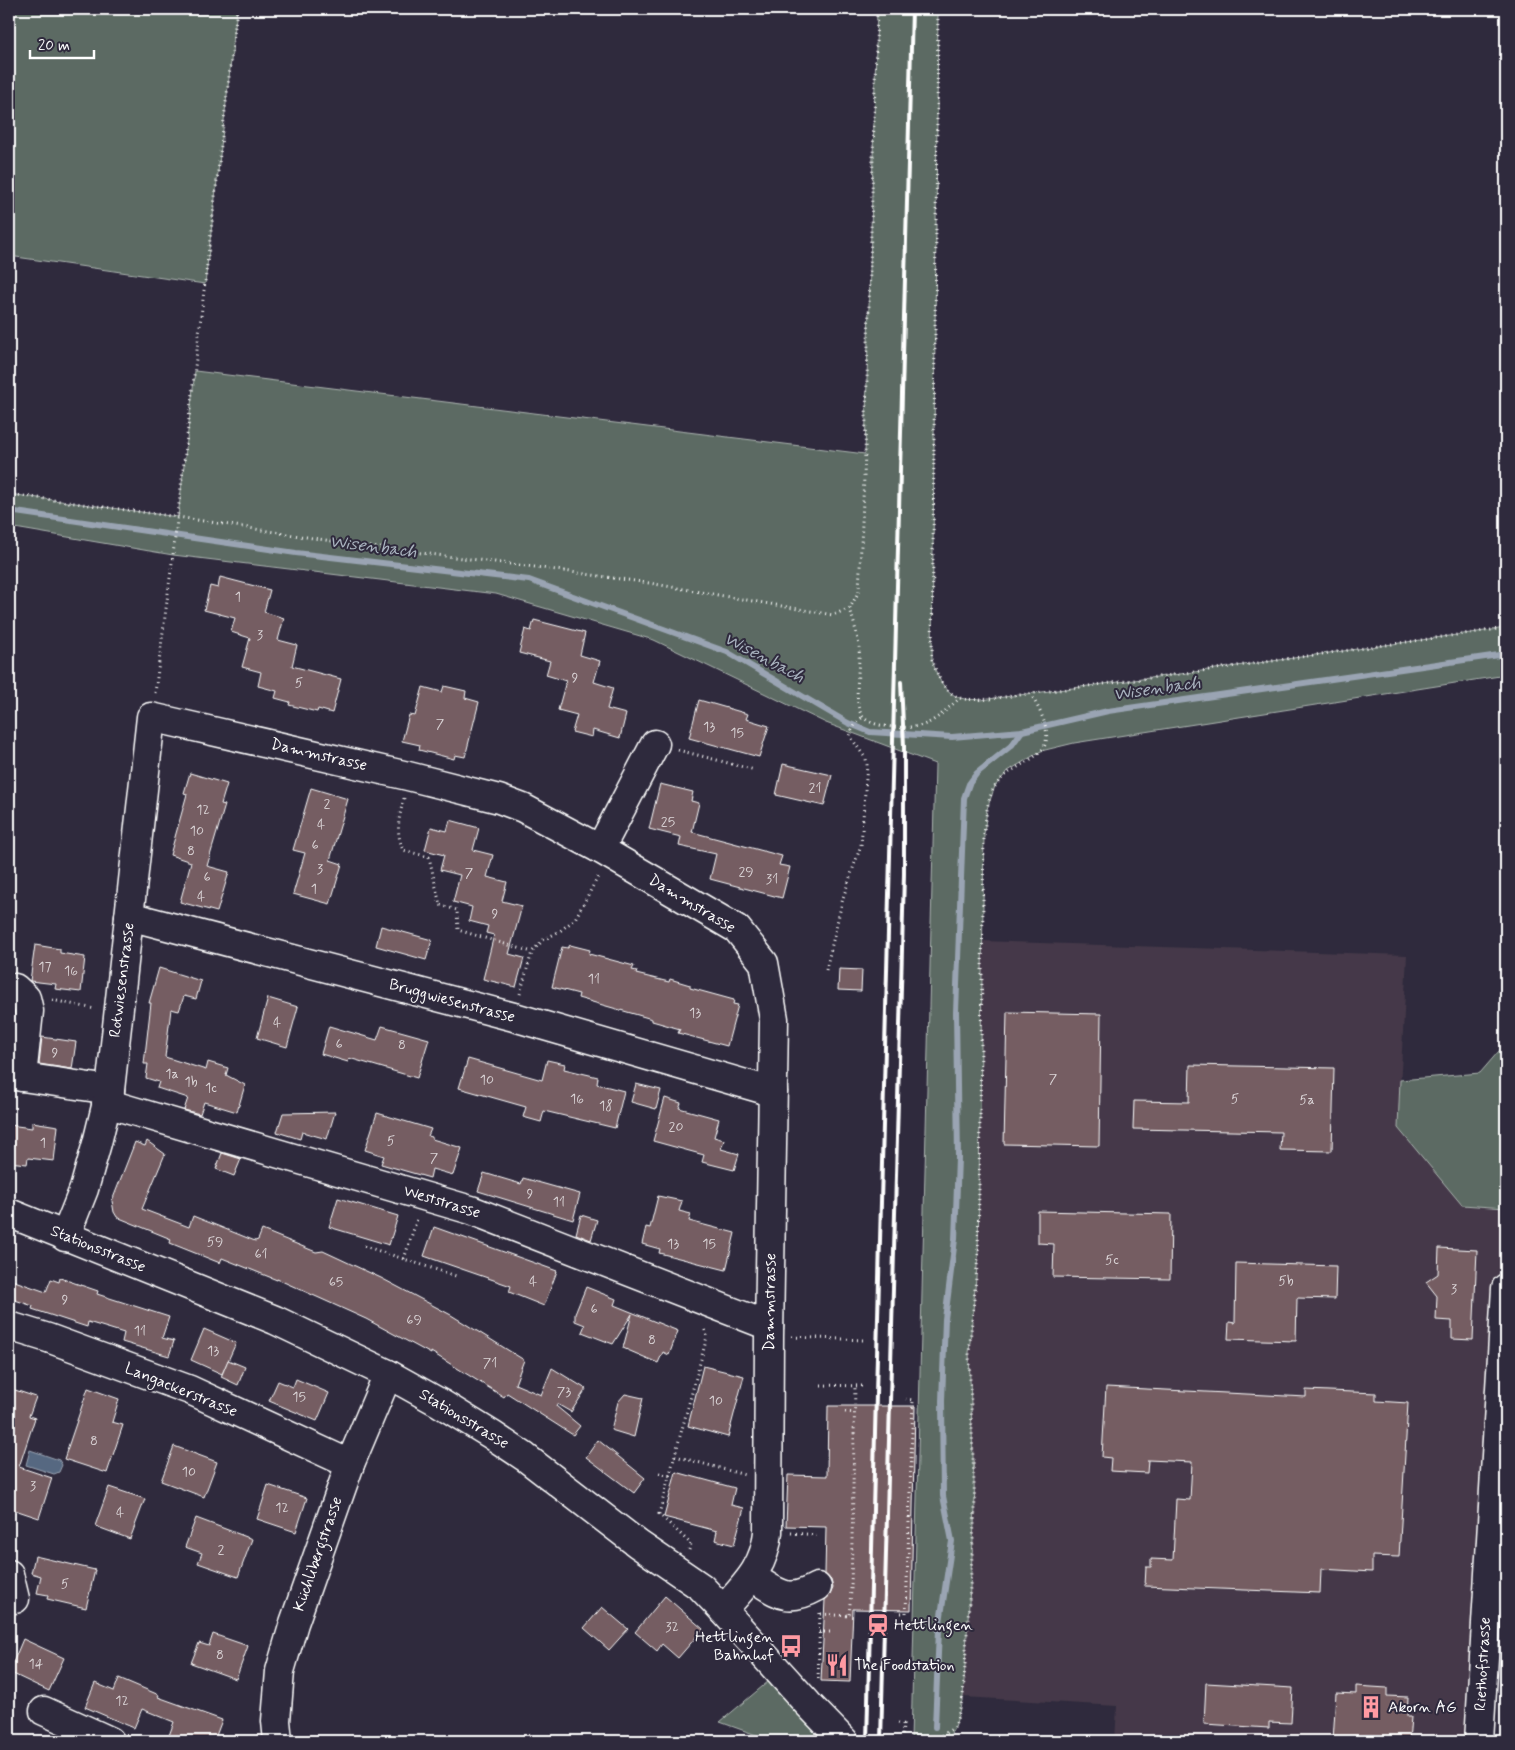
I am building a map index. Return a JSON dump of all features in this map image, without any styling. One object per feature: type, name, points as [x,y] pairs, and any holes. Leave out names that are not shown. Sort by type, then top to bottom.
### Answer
[{"type":"street","name":"Dammstrasse","points":[[151,717],[408,776],[499,799],[542,817],[737,929],[764,963],[774,1019],[767,1542],[761,1562],[752,1577],[723,1610]]},
{"type":"street","name":"Rotwiesenstrasse","points":[[64,1237],[84,1189],[98,1143],[108,1096],[151,717]]},
{"type":"street","points":[[604,852],[655,744]]},
{"type":"street","name":"Bruggwiesenstrasse","points":[[129,916],[514,1017],[773,1092]]},
{"type":"street","points":[[15,1076],[29,1012],[18,992]]},
{"type":"street","name":"Weststrasse","points":[[15,1076],[108,1096],[471,1210],[769,1326]]},
{"type":"street","name":"Stationsstrasse","points":[[9,1213],[64,1237],[274,1320],[388,1374],[440,1403],[525,1457],[638,1544],[701,1587],[844,1741]]},
{"type":"street","name":"Riethofstrasse","points":[[1479,1741],[1506,1288]]},
{"type":"street","name":"Langackerstrasse","points":[[9,1326],[48,1338],[190,1390],[350,1464]]},
{"type":"street","name":"Küchlibergstrasse","points":[[278,1741],[276,1721],[280,1671],[294,1623],[350,1464],[388,1374]]},
{"type":"street","points":[[752,1577],[779,1594],[818,1600]]},
{"type":"street","points":[[44,1712],[110,1741]]},
{"type":"path","points":[[151,717],[175,546],[237,9]]},
{"type":"path","points":[[9,494],[178,517],[364,546],[649,583],[833,615],[850,608],[859,591],[877,9]]},
{"type":"path","points":[[938,9],[932,659],[937,677],[946,689],[960,698],[980,700],[1506,628]]},
{"type":"path","points":[[850,608],[859,646],[858,694],[859,708],[863,717],[880,726],[913,728],[931,723],[960,698]]},
{"type":"path","points":[[933,1741],[954,1728],[963,1697],[974,1529],[975,1509],[969,1353],[978,1256],[984,834],[987,809],[995,786],[1008,771],[1041,751],[1046,737],[1043,715],[1031,694]]},
{"type":"path","points":[[826,970],[843,898],[861,845],[867,765],[866,759],[850,736],[850,732],[863,717]]},
{"type":"path","points":[[655,744],[755,770]]},
{"type":"path","points":[[408,776],[398,826],[398,838],[403,850],[429,857],[440,905],[457,910],[458,930],[532,952]]},
{"type":"path","points":[[514,1017],[532,952],[543,940],[560,931],[575,919],[604,852]]},
{"type":"path","points":[[18,992],[118,1014]]},
{"type":"path","points":[[404,1259],[424,1196]]},
{"type":"path","points":[[364,1246],[456,1276]]},
{"type":"path","points":[[686,1558],[691,1544],[659,1514],[707,1337],[704,1324]]},
{"type":"path","points":[[798,1337],[864,1340]]},
{"type":"path","points":[[821,1385],[862,1386]]},
{"type":"path","points":[[808,1704],[818,1695],[818,1600],[849,1616],[855,1386]]},
{"type":"path","points":[[900,1614],[906,1613],[913,1400],[906,1399]]},
{"type":"path","points":[[844,1412],[855,1413]]},
{"type":"path","points":[[912,1416],[919,1416]]},
{"type":"path","points":[[675,1456],[768,1481]]},
{"type":"path","points":[[659,1473],[670,1476]]},
{"type":"path","points":[[786,1533],[818,1534]]},
{"type":"path","points":[[906,1598],[914,1598]]},
{"type":"path","points":[[819,1632],[830,1632]]},
{"type":"path","points":[[898,1723],[903,1724],[902,1741]]},
{"type":"shaded area","points":[[982,941],[1407,955],[1398,1128],[1462,1205],[1506,1208],[1506,1288],[1479,1741],[1115,1741],[1117,1706],[963,1697],[975,1509],[969,1353],[978,1256]]},
{"type":"green space","points":[[9,9],[237,9],[205,284],[9,256]]},
{"type":"green space","points":[[877,9],[938,9],[932,659],[944,687],[960,698],[981,700],[1506,628],[1506,675],[1074,743],[1041,751],[1008,771],[995,786],[987,809],[984,834],[978,1256],[969,1353],[975,1509],[963,1697],[955,1727],[946,1741],[911,1741],[935,764],[826,723],[654,640],[496,594],[173,555],[9,527],[9,494],[178,517],[195,371],[865,454]]},
{"type":"green space","points":[[1506,1043],[1506,1208],[1462,1205],[1398,1128],[1400,1080],[1480,1073]]},
{"type":"green space","points":[[769,1681],[822,1741],[773,1741],[720,1722]]},
{"type":"water","points":[[30,1450],[59,1460],[62,1465],[59,1472],[54,1474],[26,1465]]},
{"type":"building","points":[[220,577],[270,590],[264,612],[284,618],[278,640],[297,645],[292,666],[341,679],[332,713],[318,709],[317,712],[289,705],[290,702],[275,698],[277,691],[258,686],[261,672],[242,667],[250,638],[231,632],[235,618],[204,610],[210,586],[218,588]]},
{"type":"building","points":[[534,620],[585,633],[580,655],[600,661],[594,682],[613,688],[607,709],[626,714],[620,738],[593,730],[592,737],[572,732],[577,715],[558,710],[566,681],[546,675],[550,661],[519,653],[525,629],[531,631]]},
{"type":"building","points":[[444,686],[466,691],[465,698],[479,702],[465,757],[455,755],[454,759],[419,750],[420,745],[402,741],[409,715],[415,716],[423,687],[442,692]]},
{"type":"building","points":[[699,700],[748,714],[746,719],[769,726],[759,757],[689,738]]},
{"type":"building","points":[[783,764],[832,775],[824,806],[776,795]]},
{"type":"building","points":[[190,773],[227,784],[221,804],[225,805],[207,866],[229,872],[217,912],[180,902],[191,862],[170,855],[187,794],[184,793]]},
{"type":"building","points":[[660,784],[693,792],[691,801],[699,803],[692,832],[782,856],[779,865],[790,867],[782,898],[710,879],[716,854],[679,846],[681,837],[649,829]]},
{"type":"building","points":[[311,788],[348,799],[330,860],[342,864],[330,904],[293,894],[305,853],[293,850]]},
{"type":"building","points":[[450,820],[479,828],[473,850],[493,855],[487,877],[507,882],[502,901],[522,906],[509,954],[524,958],[516,987],[483,979],[494,935],[486,933],[488,926],[469,921],[472,907],[453,902],[460,875],[440,870],[444,855],[425,850],[431,827],[447,831]]},
{"type":"building","points":[[381,926],[432,940],[426,960],[376,946]]},
{"type":"building","points":[[35,945],[60,949],[60,953],[85,957],[81,992],[55,989],[56,984],[30,981]]},
{"type":"building","points":[[570,945],[590,950],[589,954],[634,966],[632,970],[637,971],[636,974],[669,982],[670,979],[690,985],[690,988],[734,1000],[733,1004],[738,1005],[727,1046],[678,1033],[680,1029],[578,998],[579,994],[552,987],[562,947],[568,948]]},
{"type":"building","points":[[159,968],[201,981],[196,999],[184,996],[179,1011],[171,1009],[165,1057],[206,1070],[208,1062],[228,1068],[226,1075],[245,1085],[237,1112],[204,1102],[200,1114],[184,1110],[188,1098],[157,1088],[159,1082],[146,1078],[148,1064],[144,1064],[151,1003],[149,1003]]},
{"type":"building","points":[[839,969],[862,970],[861,991],[838,990]]},
{"type":"building","points":[[268,998],[298,1007],[287,1047],[257,1038]]},
{"type":"building","points":[[1007,1012],[1101,1014],[1099,1146],[1004,1144]]},
{"type":"building","points":[[329,1026],[377,1040],[382,1026],[429,1039],[417,1078],[349,1058],[348,1062],[321,1054]]},
{"type":"building","points":[[42,1037],[76,1042],[72,1069],[39,1064]]},
{"type":"building","points":[[468,1059],[542,1080],[547,1060],[565,1064],[564,1069],[598,1077],[597,1084],[624,1091],[615,1128],[544,1111],[541,1122],[523,1117],[526,1107],[459,1088]]},
{"type":"building","points":[[1190,1065],[1334,1068],[1332,1151],[1280,1150],[1281,1132],[1133,1129],[1134,1101],[1189,1102]]},
{"type":"building","points":[[636,1084],[661,1090],[656,1109],[631,1102]]},
{"type":"building","points":[[665,1098],[681,1103],[679,1108],[719,1119],[714,1137],[724,1140],[721,1149],[739,1154],[734,1170],[702,1162],[704,1155],[653,1141]]},
{"type":"building","points":[[335,1112],[327,1139],[302,1132],[300,1139],[277,1132],[283,1113]]},
{"type":"building","points":[[377,1113],[431,1129],[428,1136],[432,1137],[432,1139],[462,1148],[453,1175],[432,1169],[430,1178],[381,1164],[384,1156],[365,1150]]},
{"type":"building","points":[[32,1122],[58,1126],[54,1161],[28,1158],[27,1164],[9,1162],[9,1125],[32,1128]]},
{"type":"building","points":[[147,1141],[165,1154],[142,1209],[189,1227],[193,1216],[255,1241],[258,1240],[262,1230],[316,1252],[323,1251],[381,1278],[451,1315],[524,1360],[515,1384],[541,1395],[552,1368],[586,1389],[571,1412],[557,1404],[556,1406],[580,1426],[573,1435],[507,1393],[504,1397],[431,1352],[431,1354],[366,1319],[277,1279],[222,1258],[220,1263],[170,1243],[171,1239],[117,1217],[112,1201],[135,1142],[145,1146]]},
{"type":"building","points":[[222,1153],[241,1159],[234,1176],[216,1169]]},
{"type":"building","points":[[484,1173],[521,1184],[523,1178],[580,1194],[573,1220],[478,1191]]},
{"type":"building","points":[[658,1196],[682,1201],[679,1211],[691,1214],[689,1221],[735,1233],[726,1270],[659,1253],[660,1249],[642,1244],[646,1227],[650,1228]]},
{"type":"building","points":[[338,1198],[398,1216],[389,1245],[329,1227]]},
{"type":"building","points":[[1038,1211],[1171,1214],[1170,1279],[1053,1277],[1054,1244],[1038,1243]]},
{"type":"building","points":[[581,1215],[597,1220],[591,1240],[576,1234]]},
{"type":"building","points":[[434,1227],[557,1271],[544,1306],[509,1292],[511,1286],[424,1256]]},
{"type":"building","points":[[1439,1248],[1477,1250],[1473,1340],[1452,1339],[1452,1321],[1436,1320],[1437,1296],[1426,1282],[1438,1274]]},
{"type":"building","points":[[1236,1263],[1336,1266],[1335,1299],[1297,1298],[1296,1341],[1228,1339],[1229,1322],[1235,1323]]},
{"type":"building","points":[[60,1278],[98,1291],[97,1294],[169,1317],[162,1338],[174,1341],[169,1356],[122,1342],[124,1333],[88,1322],[87,1327],[32,1309],[33,1306],[9,1298],[9,1279],[46,1292],[51,1279],[59,1282]]},
{"type":"building","points":[[586,1287],[616,1299],[614,1305],[678,1331],[669,1355],[663,1352],[658,1363],[623,1348],[632,1314],[613,1344],[582,1332],[585,1325],[575,1321],[575,1314]]},
{"type":"building","points":[[204,1329],[236,1343],[222,1374],[191,1360]]},
{"type":"building","points":[[228,1360],[245,1367],[238,1385],[221,1377]]},
{"type":"building","points":[[703,1366],[744,1376],[728,1437],[688,1426]]},
{"type":"building","points":[[296,1379],[329,1393],[317,1421],[269,1401],[278,1381],[293,1387]]},
{"type":"building","points":[[1106,1387],[1306,1397],[1306,1390],[1376,1393],[1376,1401],[1408,1403],[1399,1557],[1372,1556],[1372,1572],[1321,1569],[1320,1593],[1145,1586],[1146,1567],[1151,1567],[1151,1559],[1173,1560],[1176,1499],[1190,1500],[1192,1462],[1148,1460],[1147,1473],[1110,1471],[1111,1458],[1102,1457]]},
{"type":"building","points":[[9,1388],[36,1397],[29,1416],[35,1418],[19,1467],[52,1478],[39,1518],[9,1508]]},
{"type":"building","points":[[88,1388],[119,1399],[112,1422],[123,1425],[107,1473],[64,1459]]},
{"type":"building","points":[[625,1394],[643,1398],[634,1437],[611,1430],[618,1402]]},
{"type":"building","points":[[828,1406],[915,1406],[911,1610],[853,1609],[850,1682],[821,1681],[825,1600],[833,1588],[831,1580],[825,1574],[826,1527],[786,1526],[788,1475],[827,1476]]},
{"type":"building","points":[[598,1440],[645,1478],[634,1493],[586,1457]]},
{"type":"building","points":[[174,1446],[217,1462],[204,1497],[161,1481]]},
{"type":"building","points":[[676,1472],[735,1488],[731,1505],[744,1508],[734,1545],[715,1540],[717,1531],[664,1517]]},
{"type":"building","points":[[268,1485],[307,1498],[296,1532],[257,1519]]},
{"type":"building","points":[[109,1487],[145,1499],[130,1539],[95,1526]]},
{"type":"building","points":[[196,1518],[252,1539],[238,1577],[198,1563],[202,1553],[185,1547]]},
{"type":"building","points":[[35,1556],[95,1570],[86,1608],[47,1599],[48,1595],[37,1593],[41,1576],[31,1573]]},
{"type":"building","points":[[665,1596],[703,1629],[678,1658],[662,1644],[657,1651],[635,1632]]},
{"type":"building","points":[[602,1607],[628,1629],[609,1650],[584,1628]]},
{"type":"building","points":[[213,1634],[248,1646],[236,1679],[191,1663],[199,1643],[209,1646]]},
{"type":"building","points":[[23,1639],[64,1658],[49,1691],[9,1672]]},
{"type":"building","points":[[119,1678],[159,1695],[158,1697],[222,1720],[214,1741],[167,1741],[174,1722],[142,1709],[134,1728],[85,1707],[95,1683],[114,1691]]},
{"type":"building","points":[[1206,1683],[1293,1688],[1291,1723],[1269,1722],[1269,1728],[1204,1724]]},
{"type":"building","name":"Akorn AG","points":[[1356,1686],[1387,1688],[1387,1696],[1408,1697],[1407,1717],[1411,1717],[1409,1741],[1333,1741],[1336,1693],[1356,1694]]},
{"type":"waterway","name":"Wisenbach","points":[[9,511],[296,553],[529,580],[727,652],[848,723],[870,732],[952,737],[1022,731],[1108,711],[1506,654]]},
{"type":"waterway","points":[[935,1727],[939,1629],[952,1541],[943,1496],[942,1401],[945,1319],[955,1239],[958,1158],[956,1012],[964,798],[969,784],[977,773],[1012,745],[1022,731]]},
{"type":"railway","points":[[867,1741],[912,9]]},
{"type":"railway","points":[[881,1741],[904,874],[904,746],[901,682]]},
{"type":"place","name":"Hettlingen","points":[[878,1625]]},
{"type":"place","name":"Hettlingen Bahnhof","points":[[791,1646]]},
{"type":"place","name":"The Foodstation","points":[[837,1665]]},
{"type":"place","name":"Akorn AG","points":[[1371,1707]]}]
